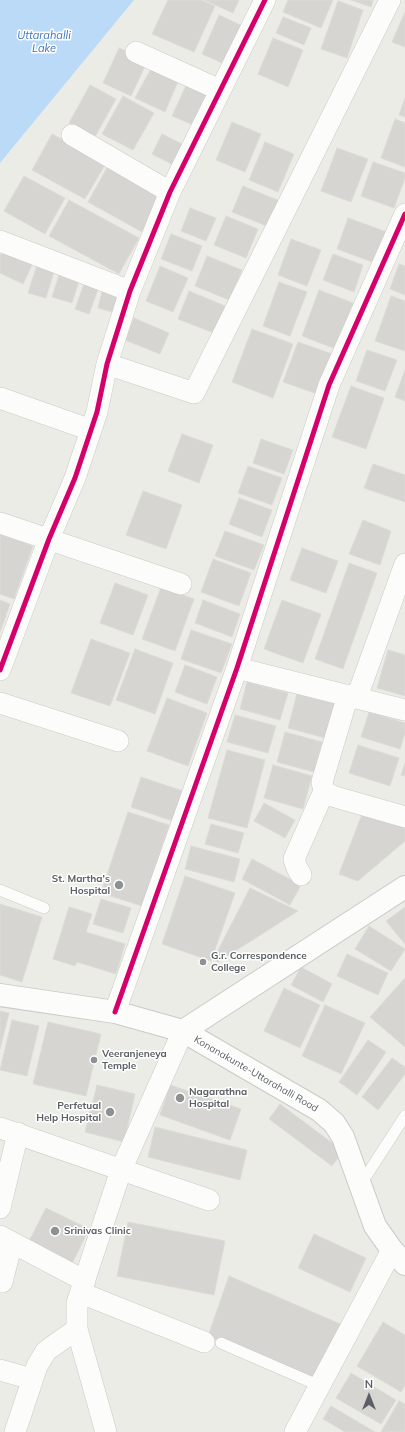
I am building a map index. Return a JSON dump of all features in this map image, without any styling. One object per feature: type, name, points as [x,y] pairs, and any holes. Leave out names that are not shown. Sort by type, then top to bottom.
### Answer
[{"type":"main road","points":[[183,1031],[405,887]]},
{"type":"main road","name":"Konanakunte-Uttarahalli Road","points":[[0,995],[115,1012],[183,1031],[319,1110],[334,1123],[343,1137],[376,1226],[399,1257]]},
{"type":"street","points":[[0,670],[49,539],[75,478],[97,412],[107,364],[130,291],[170,192],[265,0]]},
{"type":"street","points":[[107,364],[194,393],[390,0]]},
{"type":"street","points":[[136,52],[220,90]]},
{"type":"street","points":[[72,135],[170,192]]},
{"type":"street","points":[[115,1012],[237,668],[329,385],[405,214]]},
{"type":"street","points":[[0,241],[130,291]]},
{"type":"street","points":[[0,398],[91,430]]},
{"type":"street","points":[[0,523],[181,584]]},
{"type":"street","points":[[301,875],[294,859],[324,791],[322,782],[352,696],[405,564]]},
{"type":"street","points":[[237,668],[405,710]]},
{"type":"street","points":[[0,703],[118,741]]},
{"type":"street","points":[[324,791],[332,796],[405,817]]},
{"type":"street","points":[[106,1432],[77,1329],[78,1303],[121,1170],[183,1031]]},
{"type":"street","points":[[0,1208],[9,1130],[209,1200]]},
{"type":"street","points":[[0,1282],[2,1282],[6,1240],[83,1287],[213,1342]]},
{"type":"street","points":[[295,1432],[320,1386],[399,1257]]},
{"type":"street","points":[[15,1432],[37,1366],[46,1351],[77,1329]]},
{"type":"street","points":[[0,1370],[32,1380]]},
{"type":"lane","points":[[0,890],[44,908]]},
{"type":"lane","points":[[360,1184],[405,1116]]},
{"type":"lane","points":[[213,1342],[320,1386]]},
{"type":"water","name":"Uttarahalli Lake","points":[[0,0],[134,0],[0,163]]},
{"type":"building","points":[[168,0],[201,0],[215,6],[194,52],[152,34]]},
{"type":"building","points":[[204,0],[239,0],[233,13]]},
{"type":"building","points":[[288,0],[333,0],[321,28],[283,12]]},
{"type":"building","points":[[351,0],[373,0],[371,7]]},
{"type":"building","points":[[338,1],[363,10],[347,58],[321,49]]},
{"type":"building","points":[[405,12],[405,47],[392,42]]},
{"type":"building","points":[[219,15],[247,28],[229,66],[202,54]]},
{"type":"building","points":[[283,17],[311,28],[304,45],[276,33]]},
{"type":"building","points":[[273,38],[303,50],[288,87],[258,74]]},
{"type":"building","points":[[119,48],[148,60],[131,96],[103,83]]},
{"type":"building","points":[[152,67],[179,79],[165,112],[135,98]]},
{"type":"building","points":[[188,81],[211,91],[196,126],[172,116]]},
{"type":"building","points":[[90,85],[116,99],[95,137],[69,123]]},
{"type":"building","points":[[123,96],[154,113],[133,150],[102,134]]},
{"type":"building","points":[[405,98],[405,117],[399,115]]},
{"type":"building","points":[[395,119],[405,123],[405,167],[381,158]]},
{"type":"building","points":[[232,122],[261,134],[245,172],[216,160]]},
{"type":"building","points":[[52,134],[106,163],[85,199],[32,170]]},
{"type":"building","points":[[162,134],[188,147],[177,167],[152,154]]},
{"type":"building","points":[[265,142],[294,154],[278,192],[249,180]]},
{"type":"building","points":[[337,148],[368,159],[351,202],[321,191]]},
{"type":"building","points":[[373,162],[405,173],[405,178],[394,208],[361,196]]},
{"type":"building","points":[[109,164],[165,195],[144,233],[88,202]]},
{"type":"building","points":[[24,176],[65,198],[45,234],[4,211]]},
{"type":"building","points":[[243,186],[280,201],[269,227],[232,212]]},
{"type":"building","points":[[69,200],[139,238],[119,274],[49,236]]},
{"type":"building","points":[[190,208],[216,218],[206,241],[181,231]]},
{"type":"building","points":[[226,216],[258,229],[246,258],[214,245]]},
{"type":"building","points":[[348,218],[387,232],[375,263],[337,249]]},
{"type":"building","points":[[171,234],[202,246],[192,271],[161,259]]},
{"type":"building","points":[[291,239],[321,250],[307,286],[278,275]]},
{"type":"building","points":[[4,248],[34,261],[23,284],[0,273],[0,256]]},
{"type":"building","points":[[333,254],[363,265],[354,292],[323,280]]},
{"type":"building","points":[[207,256],[242,270],[229,300],[195,286]]},
{"type":"building","points":[[38,262],[55,268],[46,298],[28,293]]},
{"type":"building","points":[[399,264],[405,266],[405,295],[390,289]]},
{"type":"building","points":[[160,266],[188,278],[173,312],[146,301]]},
{"type":"building","points":[[59,275],[79,281],[72,303],[52,297]]},
{"type":"building","points":[[85,281],[99,287],[89,314],[75,309]]},
{"type":"building","points":[[279,282],[307,292],[290,336],[263,326]]},
{"type":"building","points":[[103,288],[121,293],[116,313],[98,308]]},
{"type":"building","points":[[319,290],[353,303],[336,349],[302,336]]},
{"type":"building","points":[[189,291],[225,306],[214,333],[178,319]]},
{"type":"building","points":[[391,296],[405,301],[405,351],[375,341]]},
{"type":"building","points":[[134,318],[169,333],[160,354],[125,340]]},
{"type":"building","points":[[252,329],[293,344],[273,398],[232,382]]},
{"type":"building","points":[[298,342],[335,355],[320,395],[283,382]]},
{"type":"building","points":[[367,350],[397,360],[385,391],[356,381]]},
{"type":"building","points":[[405,370],[405,401],[395,397]]},
{"type":"building","points":[[351,386],[384,398],[366,449],[332,437]]},
{"type":"building","points":[[182,434],[213,445],[199,483],[168,471]]},
{"type":"building","points":[[261,439],[293,450],[284,474],[253,463]]},
{"type":"building","points":[[373,464],[405,475],[405,502],[364,488]]},
{"type":"building","points":[[248,466],[282,478],[272,505],[238,493]]},
{"type":"building","points":[[143,491],[182,505],[166,549],[126,535]]},
{"type":"building","points":[[239,498],[272,510],[262,537],[229,524]]},
{"type":"building","points":[[363,520],[391,531],[380,565],[349,554]]},
{"type":"building","points":[[225,531],[264,545],[254,570],[215,556]]},
{"type":"building","points":[[0,534],[33,546],[14,599],[0,594]]},
{"type":"building","points":[[302,548],[338,561],[326,593],[290,580]]},
{"type":"building","points":[[213,559],[251,573],[239,606],[201,592]]},
{"type":"building","points":[[349,563],[377,573],[343,669],[315,659]]},
{"type":"building","points":[[115,583],[148,595],[133,635],[100,623]]},
{"type":"building","points":[[161,587],[194,599],[175,651],[142,639]]},
{"type":"building","points":[[0,600],[10,604],[0,632]]},
{"type":"building","points":[[203,600],[240,614],[232,637],[195,623]]},
{"type":"building","points":[[282,600],[321,614],[303,663],[264,649]]},
{"type":"building","points":[[191,630],[232,644],[221,673],[181,659]]},
{"type":"building","points":[[91,639],[130,653],[110,706],[71,693]]},
{"type":"building","points":[[135,649],[173,663],[155,714],[116,700]]},
{"type":"building","points":[[388,650],[405,655],[405,696],[377,688]]},
{"type":"building","points":[[185,665],[217,677],[207,704],[175,692]]},
{"type":"building","points":[[247,682],[288,693],[280,720],[240,709]]},
{"type":"building","points":[[297,694],[339,705],[329,739],[288,728]]},
{"type":"building","points":[[167,698],[207,713],[188,766],[147,751]]},
{"type":"building","points":[[369,712],[405,723],[405,733],[400,749],[361,737]]},
{"type":"building","points":[[235,715],[276,726],[268,753],[227,742]]},
{"type":"building","points":[[285,732],[322,742],[314,772],[277,762]]},
{"type":"building","points":[[358,745],[399,758],[390,786],[349,773]]},
{"type":"building","points":[[227,750],[265,760],[247,828],[208,818]]},
{"type":"building","points":[[405,763],[405,776],[401,775]]},
{"type":"building","points":[[273,765],[312,776],[303,809],[264,798]]},
{"type":"building","points":[[141,777],[183,791],[173,821],[131,807]]},
{"type":"building","points":[[264,803],[295,820],[285,838],[254,821]]},
{"type":"building","points":[[364,809],[405,824],[405,841],[358,881],[339,874]]},
{"type":"building","points":[[128,812],[169,825],[142,906],[101,893]]},
{"type":"building","points":[[211,824],[244,833],[238,853],[205,844]]},
{"type":"building","points":[[191,846],[240,859],[234,882],[185,869]]},
{"type":"building","points":[[252,859],[301,885],[290,905],[242,879]]},
{"type":"building","points":[[185,876],[235,893],[211,961],[162,944]]},
{"type":"building","points":[[250,888],[298,911],[218,962],[213,960]]},
{"type":"building","points":[[101,899],[131,908],[123,933],[93,924]]},
{"type":"building","points":[[0,904],[42,917],[22,982],[0,975]]},
{"type":"building","points":[[69,907],[92,914],[86,932],[125,944],[116,974],[77,962],[75,966],[53,959]]},
{"type":"building","points":[[405,907],[405,944],[386,921]]},
{"type":"building","points":[[369,926],[405,949],[391,971],[355,949]]},
{"type":"building","points":[[347,954],[388,973],[378,995],[337,976]]},
{"type":"building","points":[[301,967],[332,984],[323,1002],[291,985]]},
{"type":"building","points":[[405,978],[405,1047],[370,1017]]},
{"type":"building","points":[[284,988],[320,1005],[300,1048],[264,1031]]},
{"type":"building","points":[[325,1005],[365,1023],[341,1074],[302,1056]]},
{"type":"building","points":[[0,1011],[9,1013],[0,1049]]},
{"type":"building","points":[[12,1020],[39,1026],[27,1076],[0,1070]]},
{"type":"building","points":[[48,1022],[101,1034],[86,1096],[33,1084]]},
{"type":"building","points":[[368,1040],[386,1052],[357,1095],[339,1082]]},
{"type":"building","points":[[392,1058],[405,1067],[405,1074],[378,1110],[362,1097]]},
{"type":"building","points":[[97,1085],[135,1094],[124,1142],[85,1132]]},
{"type":"building","points":[[170,1085],[241,1109],[230,1140],[160,1115]]},
{"type":"building","points":[[280,1104],[343,1151],[332,1166],[269,1119]]},
{"type":"building","points":[[155,1127],[247,1150],[240,1180],[148,1157]]},
{"type":"building","points":[[46,1208],[89,1229],[70,1268],[26,1247]]},
{"type":"building","points":[[128,1222],[225,1241],[214,1295],[117,1276]]},
{"type":"building","points":[[314,1234],[366,1258],[350,1292],[298,1268]]},
{"type":"building","points":[[229,1276],[345,1326],[310,1387],[208,1336]]},
{"type":"building","points":[[383,1322],[405,1335],[405,1385],[401,1392],[357,1366]]},
{"type":"building","points":[[351,1373],[396,1400],[381,1424],[336,1398]]},
{"type":"building","points":[[399,1401],[405,1404],[405,1432],[381,1432]]},
{"type":"building","points":[[331,1406],[375,1432],[345,1432],[323,1419]]},
{"type":"cycle path","points":[[0,670],[49,539],[75,478],[97,412],[107,364],[130,291],[170,192],[265,0]]},
{"type":"cycle path","points":[[115,1012],[237,668],[329,385],[405,214]]},
{"type":"place","name":"St. Martha's Hospital","points":[[119,885]]},
{"type":"place","name":"G.r. Correspondence College","points":[[203,962]]},
{"type":"place","name":"Veeranjeneya Temple","points":[[94,1060]]},
{"type":"place","name":"Nagarathna Hospital","points":[[180,1098]]},
{"type":"place","name":"Perfetual Help Hospital","points":[[110,1112]]},
{"type":"place","name":"Srinivas Clinic","points":[[55,1231]]}]
